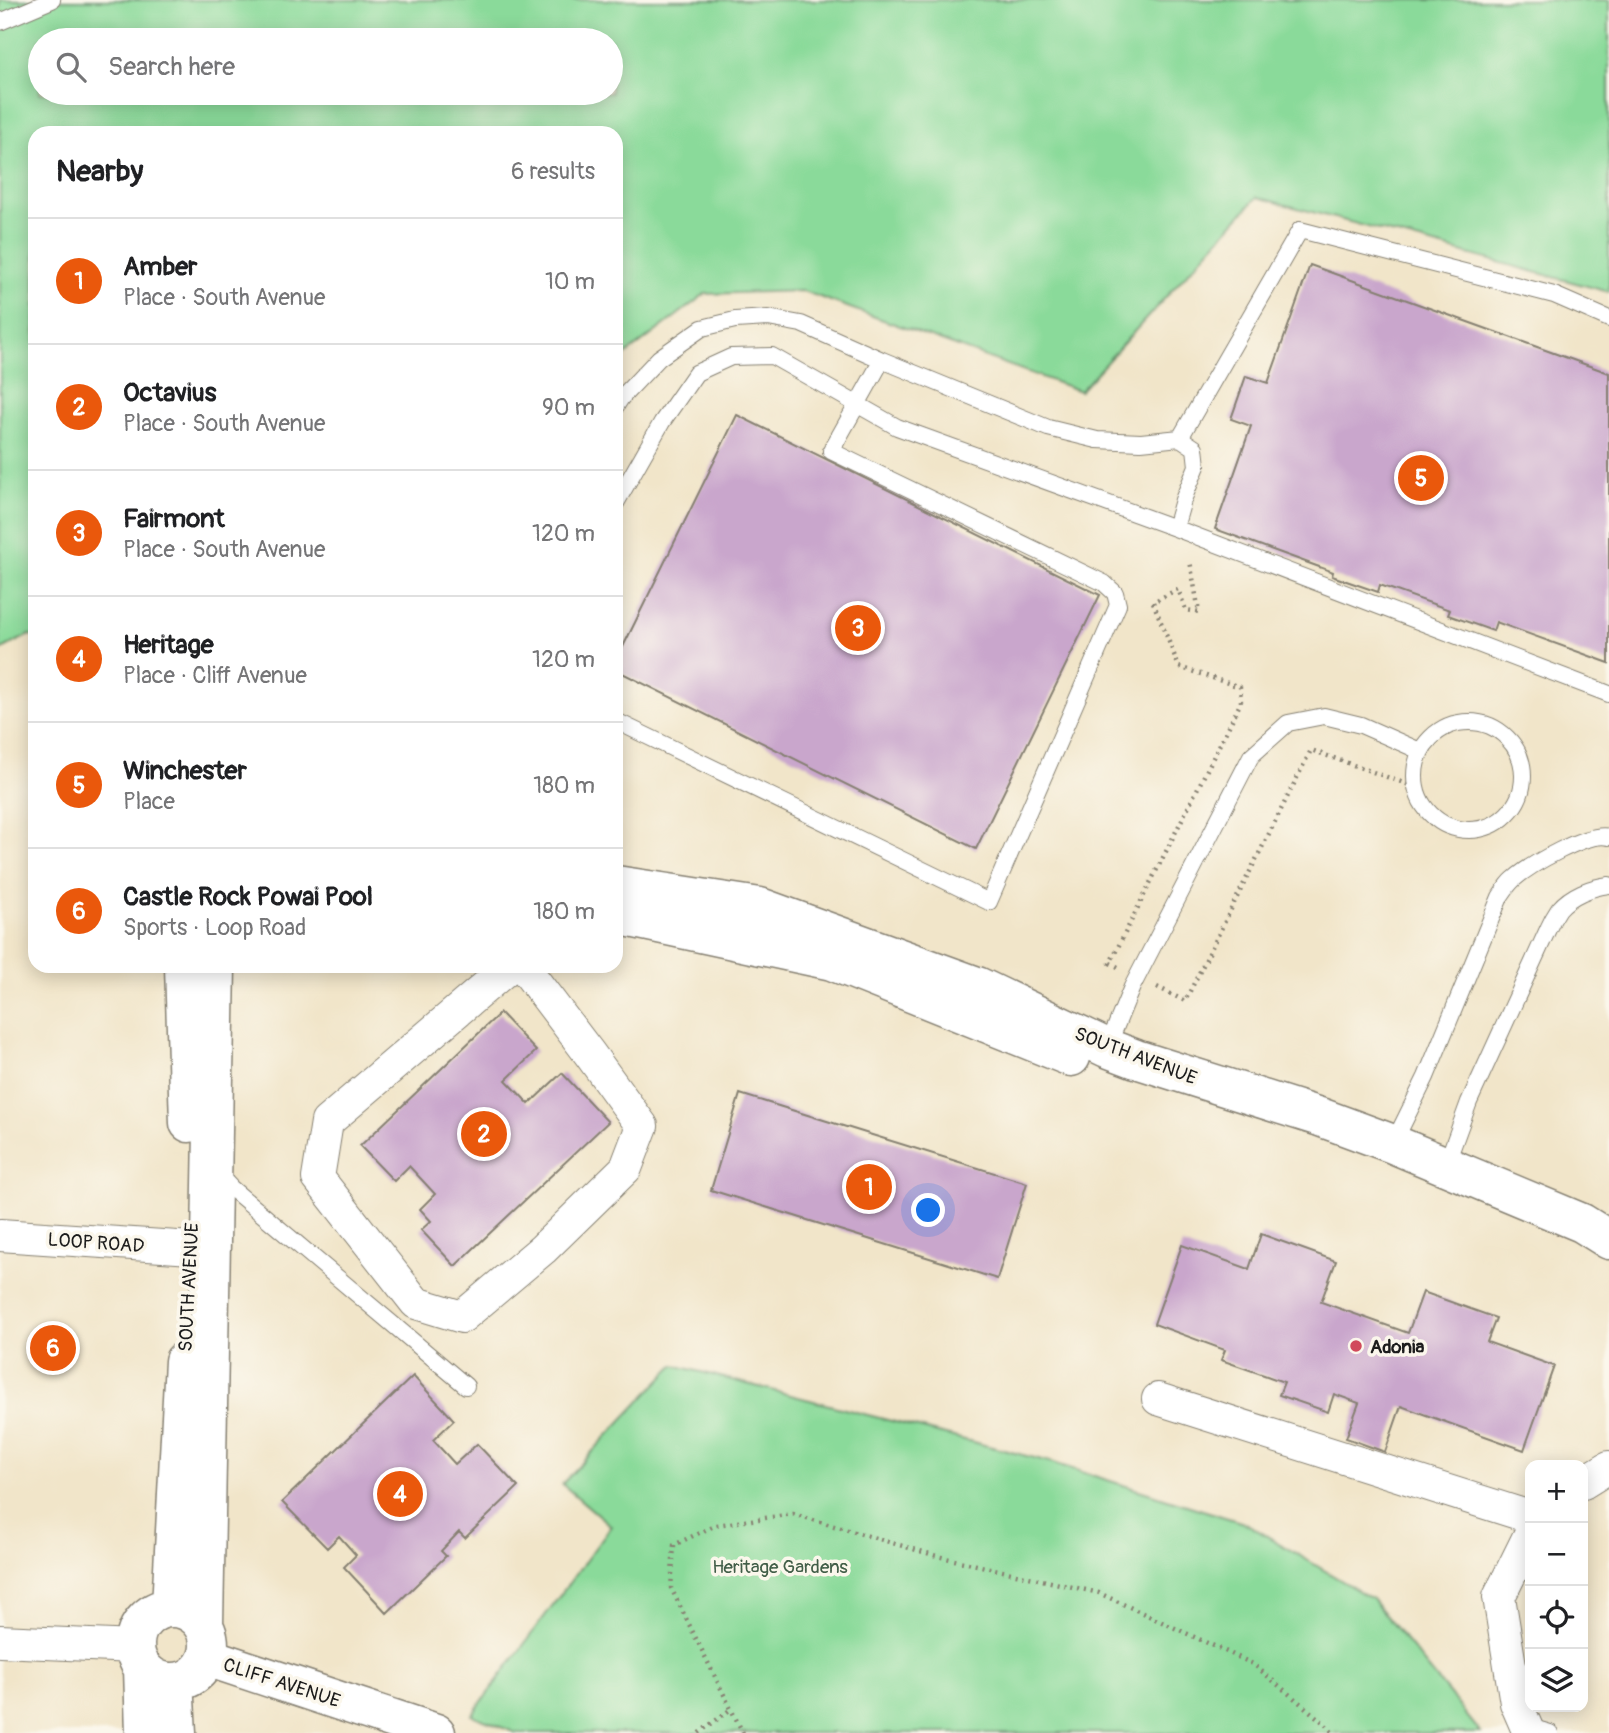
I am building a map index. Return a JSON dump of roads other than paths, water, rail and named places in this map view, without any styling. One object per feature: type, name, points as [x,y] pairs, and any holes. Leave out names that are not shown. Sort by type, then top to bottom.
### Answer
[{"type":"street","name":"SOUTH AVENUE","points":[[623,885],[760,907],[977,986],[1107,1048],[1136,1059],[1320,1117],[1394,1144],[1582,1223],[1609,1240]]},
{"type":"street","points":[[623,916],[832,961],[1082,1061],[1314,1136],[1556,1234],[1609,1268]]},
{"type":"street","name":"SOUTH AVENUE","points":[[171,1607],[192,1248],[184,973]]},
{"type":"street","points":[[0,1641],[151,1666],[187,1679],[198,1672],[205,1641],[216,973]]},
{"type":"street","points":[[502,973],[327,1122],[318,1178],[416,1303],[462,1317],[542,1249],[626,1168],[642,1126],[528,973]]},
{"type":"street","name":"LOOP ROAD","points":[[0,1235],[192,1248]]},
{"type":"street","points":[[1158,1399],[1525,1515]]},
{"type":"street","points":[[1588,1480],[1609,1467]]},
{"type":"street","points":[[1525,1544],[1499,1597],[1516,1703],[1535,1731]]},
{"type":"street","points":[[177,1733],[136,1635],[148,1616],[171,1607],[184,1609],[195,1615],[205,1641]]},
{"type":"street","name":"CLIFF AVENUE","points":[[205,1641],[436,1733]]},
{"type":"street","points":[[145,1733],[151,1666]]},
{"type":"lane","points":[[0,22],[52,0]]},
{"type":"lane","points":[[1180,438],[1300,230],[1555,295],[1609,319]]},
{"type":"lane","points":[[623,396],[659,358],[702,328],[735,320],[768,317],[801,324],[1048,428],[1097,440],[1140,442],[1180,438],[1195,449],[1197,466],[1175,528]]},
{"type":"lane","points":[[623,478],[696,373],[731,357],[772,356],[897,427],[1197,536],[1609,694]]},
{"type":"lane","points":[[623,724],[989,902],[1118,605],[1115,593],[1104,583],[831,451],[882,360]]},
{"type":"lane","points":[[1107,1048],[1132,987],[1251,755],[1288,723],[1324,716],[1361,725],[1420,751]]},
{"type":"lane","points":[[1461,722],[1479,722],[1496,728],[1510,739],[1519,754],[1524,771],[1516,806],[1503,820],[1487,828],[1468,831],[1450,828],[1434,819],[1422,804],[1415,787],[1415,769],[1420,751],[1431,737],[1445,727],[1461,722]]},
{"type":"lane","points":[[1394,1144],[1426,1077],[1500,897],[1512,881],[1546,858],[1588,838],[1609,837]]},
{"type":"lane","points":[[1446,1165],[1469,1102],[1560,908],[1578,894],[1596,886],[1609,885]]},
{"type":"lane","points":[[212,1169],[231,1188],[466,1386]]},
{"type":"water","points":[[71,1338],[67,1358],[37,1359],[35,1339]]},
{"type":"place","name":"Winchester","points":[[1421,478]]},
{"type":"place","name":"Fairmont","points":[[858,628]]},
{"type":"place","name":"Octavius","points":[[484,1134]]},
{"type":"place","name":"Amber","points":[[869,1187]]},
{"type":"place","name":"Adonia","points":[[1356,1346]]},
{"type":"place","name":"Castle Rock Powai Pool","points":[[53,1348]]},
{"type":"place","name":"Heritage","points":[[400,1494]]},
{"type":"park label","name":"Heritage Gardens","points":[[780,1566]]}]
